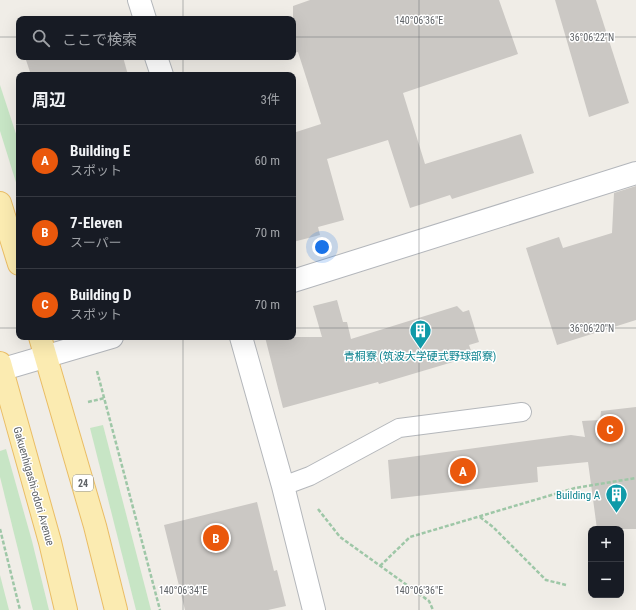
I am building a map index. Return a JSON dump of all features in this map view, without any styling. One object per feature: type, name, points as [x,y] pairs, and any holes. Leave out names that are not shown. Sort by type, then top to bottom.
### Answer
[{"type":"main road","points":[[0,203],[16,254]]},
{"type":"main road","name":"24","points":[[43,347],[95,526],[116,610]]},
{"type":"main road","name":"Gakuenhigashi-odori Avenue","points":[[1,367],[50,542],[66,610]]},
{"type":"street","points":[[139,0],[144,16]]},
{"type":"street","points":[[157,60],[161,72]]},
{"type":"street","points":[[296,280],[636,173]]},
{"type":"street","points":[[1,367],[43,347],[91,340]]},
{"type":"street","points":[[243,340],[289,483],[314,610]]},
{"type":"lane","points":[[289,483],[310,476],[399,428],[522,412]]},
{"type":"path","points":[[95,367],[105,398],[160,610]]},
{"type":"path","points":[[83,403],[105,398]]},
{"type":"path","points":[[380,566],[410,537],[575,488],[636,478]]},
{"type":"path","points":[[289,483],[310,499],[340,537],[429,601],[433,610]]},
{"type":"path","points":[[480,517],[493,527],[546,580],[566,585]]},
{"type":"path","points":[[0,529],[20,610]]},
{"type":"green space","points":[[0,85],[16,134],[16,182],[0,131]]},
{"type":"green space","points":[[103,425],[151,610],[136,610],[90,428]]},
{"type":"green space","points":[[6,449],[32,541],[49,610],[33,610],[0,477],[0,451]]},
{"type":"green space","points":[[0,575],[9,610],[0,610]]},
{"type":"building","points":[[310,0],[499,0],[518,54],[403,93],[425,164],[521,134],[534,173],[452,199],[450,195],[410,208],[388,140],[327,159],[344,220],[318,227],[320,235],[296,241],[296,132],[321,124],[298,52],[296,52],[296,16],[293,16],[293,6]]},
{"type":"building","points":[[555,0],[596,0],[629,103],[589,117]]},
{"type":"building","points":[[26,60],[124,60],[127,72],[30,72]]},
{"type":"building","points":[[636,186],[636,320],[557,345],[526,248],[559,237],[563,248],[612,233],[614,193]]},
{"type":"building","points":[[337,300],[343,322],[347,322],[351,339],[457,306],[463,312],[469,310],[479,342],[469,345],[473,356],[379,384],[378,382],[283,408],[266,340],[296,340],[296,337],[322,337],[313,306]]},
{"type":"building","points":[[636,407],[636,529],[624,529],[624,526],[597,526],[588,462],[537,467],[538,482],[391,499],[388,460],[571,435],[585,437],[582,421],[600,420],[601,411]]},
{"type":"building","points":[[257,502],[274,571],[277,570],[286,606],[268,610],[185,610],[164,525]]},
{"type":"place","name":"青桐寮 (筑波大学硬式野球部寮)","points":[[420,350]]},
{"type":"place","name":"Building D","points":[[610,429]]},
{"type":"place","name":"Building E","points":[[463,471]]},
{"type":"place","name":"Building A","points":[[616,514]]},
{"type":"place","name":"7-Eleven","points":[[216,538]]}]
